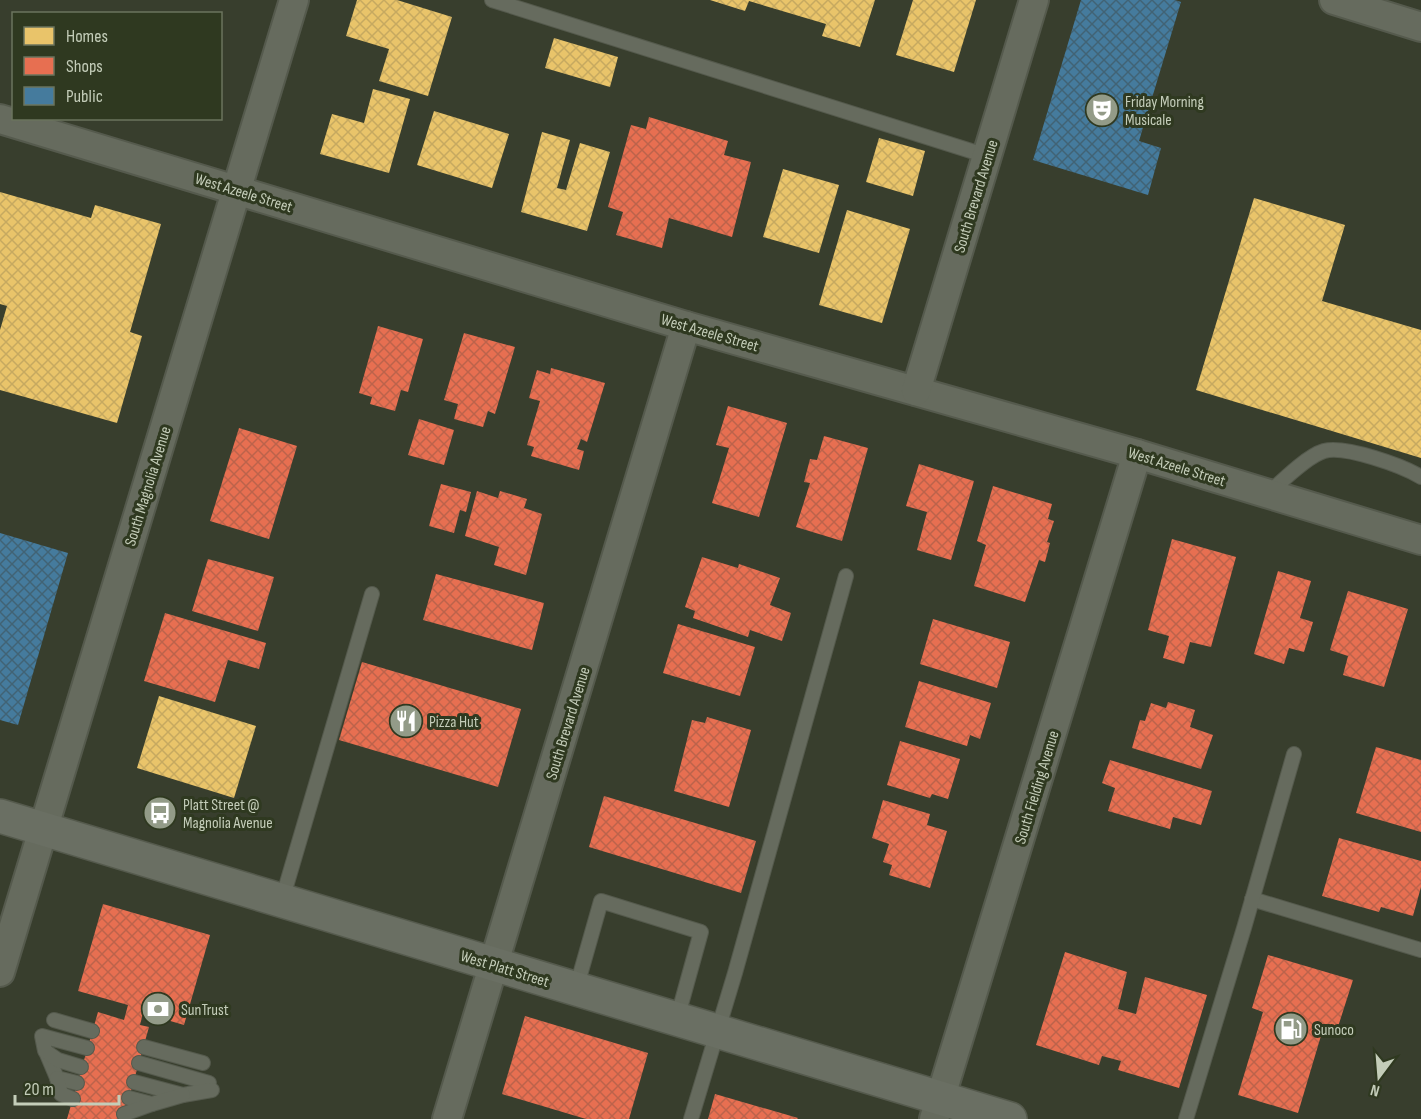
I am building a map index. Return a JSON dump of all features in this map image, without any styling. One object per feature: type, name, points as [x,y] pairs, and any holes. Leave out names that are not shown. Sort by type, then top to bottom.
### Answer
[{"type":"main road","name":"West Platt Street","points":[[0,816],[717,1031],[937,1109],[1010,1119]]},
{"type":"street","name":"South Magnolia Avenue","points":[[0,972],[294,0]]},
{"type":"street","name":"South Brevard Avenue","points":[[916,391],[1034,0]]},
{"type":"street","points":[[1334,0],[1421,27]]},
{"type":"street","name":"West Azeele Street","points":[[0,119],[687,326],[1137,454],[1421,540]]},
{"type":"street","name":"South Brevard Avenue","points":[[447,1119],[687,326]]},
{"type":"street","name":"South Fielding Avenue","points":[[937,1109],[1137,454]]},
{"type":"lane","points":[[492,0],[987,156]]},
{"type":"lane","points":[[1269,494],[1298,467],[1324,451],[1349,451],[1407,468],[1421,477]]},
{"type":"lane","points":[[691,1119],[735,973],[846,576]]},
{"type":"lane","points":[[282,900],[372,594]]},
{"type":"lane","points":[[1186,1119],[1294,754]]},
{"type":"lane","points":[[1252,899],[1421,950]]},
{"type":"lane","points":[[576,989],[601,901],[701,932],[676,1019]]},
{"type":"lane","points":[[54,1020],[92,1031]]},
{"type":"lane","points":[[73,1099],[61,1094],[57,1078],[45,1051],[42,1036],[87,1048]]},
{"type":"lane","points":[[144,1047],[203,1063]]},
{"type":"lane","points":[[45,1051],[58,1060],[81,1067]]},
{"type":"lane","points":[[124,1114],[211,1086],[139,1063]]},
{"type":"lane","points":[[57,1078],[77,1083]]},
{"type":"lane","points":[[134,1082],[183,1095]]},
{"type":"lane","points":[[129,1098],[152,1104]]},
{"type":"building: Homes","points":[[357,0],[397,0],[452,17],[428,96],[379,81],[389,49],[346,36]]},
{"type":"building: Homes","points":[[710,0],[875,0],[860,47],[822,36],[826,24],[749,1],[745,11]]},
{"type":"building: Homes","points":[[913,0],[976,0],[954,72],[896,55]]},
{"type":"building: Homes","points":[[554,38],[618,57],[610,87],[545,68]]},
{"type":"building: Homes","points":[[373,89],[410,99],[389,173],[320,154],[332,114],[364,123]]},
{"type":"building: Homes","points":[[434,111],[509,134],[492,188],[417,165]]},
{"type":"building: Homes","points":[[542,132],[570,140],[557,188],[566,190],[580,143],[610,152],[587,231],[521,212]]},
{"type":"building: Homes","points":[[879,138],[925,151],[913,196],[866,182]]},
{"type":"building: Homes","points":[[783,169],[839,185],[819,253],[763,237]]},
{"type":"building: Homes","points":[[0,192],[91,218],[95,205],[161,224],[130,332],[142,336],[117,423],[0,390],[0,330],[7,306],[0,304]]},
{"type":"building: Homes","points":[[1254,198],[1345,225],[1322,301],[1421,330],[1421,458],[1196,390]]},
{"type":"building: Homes","points":[[847,210],[910,229],[882,323],[819,305]]},
{"type":"building: Homes","points":[[159,696],[256,726],[234,798],[137,768]]},
{"type":"building: Shops","points":[[649,117],[728,141],[724,155],[751,162],[732,237],[669,218],[662,248],[616,235],[623,212],[608,207],[631,125],[646,129]]},
{"type":"building: Shops","points":[[378,326],[423,339],[408,392],[401,390],[395,411],[370,404],[372,397],[359,393]]},
{"type":"building: Shops","points":[[464,333],[515,347],[495,414],[488,411],[483,427],[454,419],[458,404],[444,400]]},
{"type":"building: Shops","points":[[551,368],[605,383],[587,442],[581,439],[577,449],[584,451],[579,470],[531,456],[534,447],[527,445],[540,401],[529,398],[537,370],[550,374]]},
{"type":"building: Shops","points":[[728,406],[787,423],[759,517],[712,503],[729,448],[716,445]]},
{"type":"building: Shops","points":[[419,419],[454,430],[444,465],[408,455]]},
{"type":"building: Shops","points":[[239,428],[297,446],[269,539],[210,521]]},
{"type":"building: Shops","points":[[824,436],[868,448],[842,541],[796,527],[810,483],[804,482],[810,459],[817,460]]},
{"type":"building: Shops","points":[[919,464],[974,481],[951,560],[917,550],[927,512],[906,506]]},
{"type":"building: Shops","points":[[441,484],[471,492],[466,512],[460,510],[454,533],[429,526]]},
{"type":"building: Shops","points":[[993,486],[1052,504],[1048,519],[1054,521],[1047,542],[1050,543],[1045,562],[1039,560],[1025,602],[974,586],[986,545],[977,541]]},
{"type":"building: Shops","points":[[477,491],[498,498],[500,491],[527,499],[524,508],[542,514],[526,575],[494,565],[499,547],[465,536]]},
{"type":"building: Shops","points":[[1172,539],[1236,557],[1211,647],[1190,642],[1184,664],[1163,658],[1169,636],[1148,630]]},
{"type":"building: Shops","points":[[702,557],[738,568],[739,564],[780,578],[770,605],[791,613],[782,641],[750,630],[748,637],[693,618],[695,611],[685,607]]},
{"type":"building: Shops","points":[[208,559],[274,577],[258,631],[192,611]]},
{"type":"building: Shops","points":[[1278,571],[1311,581],[1300,618],[1313,622],[1304,652],[1289,648],[1284,664],[1254,654]]},
{"type":"building: Shops","points":[[436,574],[544,603],[532,650],[423,620]]},
{"type":"building: Shops","points":[[1348,591],[1408,609],[1384,687],[1343,675],[1348,656],[1330,650]]},
{"type":"building: Shops","points":[[165,613],[266,643],[259,669],[228,660],[215,702],[144,681]]},
{"type":"building: Shops","points":[[933,619],[1010,642],[997,688],[920,664]]},
{"type":"building: Shops","points":[[678,624],[755,647],[740,696],[663,673]]},
{"type":"building: Shops","points":[[362,662],[521,709],[498,787],[339,740]]},
{"type":"building: Shops","points":[[919,681],[991,703],[980,739],[970,735],[967,746],[905,727]]},
{"type":"building: Shops","points":[[1168,702],[1195,710],[1190,727],[1213,735],[1201,769],[1132,748],[1140,720],[1145,721],[1151,703],[1166,708]]},
{"type":"building: Shops","points":[[707,717],[751,730],[729,807],[674,791],[692,720],[705,723]]},
{"type":"building: Shops","points":[[900,741],[960,759],[948,799],[932,794],[930,798],[887,785]]},
{"type":"building: Shops","points":[[1376,747],[1421,760],[1421,832],[1356,813]]},
{"type":"building: Shops","points":[[1110,760],[1212,791],[1201,825],[1173,817],[1170,829],[1108,811],[1115,788],[1102,783]]},
{"type":"building: Shops","points":[[604,796],[756,841],[741,893],[589,847]]},
{"type":"building: Shops","points":[[883,800],[930,814],[927,825],[947,831],[930,888],[889,875],[892,865],[883,862],[889,844],[872,838]]},
{"type":"building: Shops","points":[[1339,838],[1421,861],[1421,887],[1413,916],[1381,907],[1379,912],[1322,896]]},
{"type":"building: Shops","name":"SunTrust","points":[[103,904],[210,935],[184,1025],[143,1013],[140,1025],[149,1027],[123,1119],[67,1119],[98,1012],[124,1020],[128,1005],[78,991]]},
{"type":"building: Shops","points":[[1065,952],[1127,972],[1118,1009],[1136,1014],[1145,977],[1207,995],[1179,1088],[1118,1070],[1121,1061],[1102,1056],[1099,1065],[1036,1045]]},
{"type":"building: Shops","points":[[1268,955],[1353,980],[1336,1033],[1323,1029],[1298,1113],[1238,1095],[1263,1012],[1252,1008]]},
{"type":"building: Shops","points":[[525,1016],[648,1053],[629,1119],[586,1119],[502,1094]]},
{"type":"building: Shops","points":[[715,1094],[798,1118],[708,1119]]},
{"type":"building: Public","points":[[1081,0],[1175,0],[1181,2],[1139,141],[1161,148],[1148,195],[1033,160]]},
{"type":"building: Public","points":[[0,533],[68,553],[18,725],[0,720]]},
{"type":"place","name":"Friday Morning Musicale","points":[[1102,110]]},
{"type":"place","name":"Pizza Hut","points":[[406,721]]},
{"type":"place","name":"Platt Street @ Magnolia Avenue","points":[[160,813]]},
{"type":"place","name":"SunTrust","points":[[158,1009]]},
{"type":"place","name":"Sunoco","points":[[1291,1029]]}]
